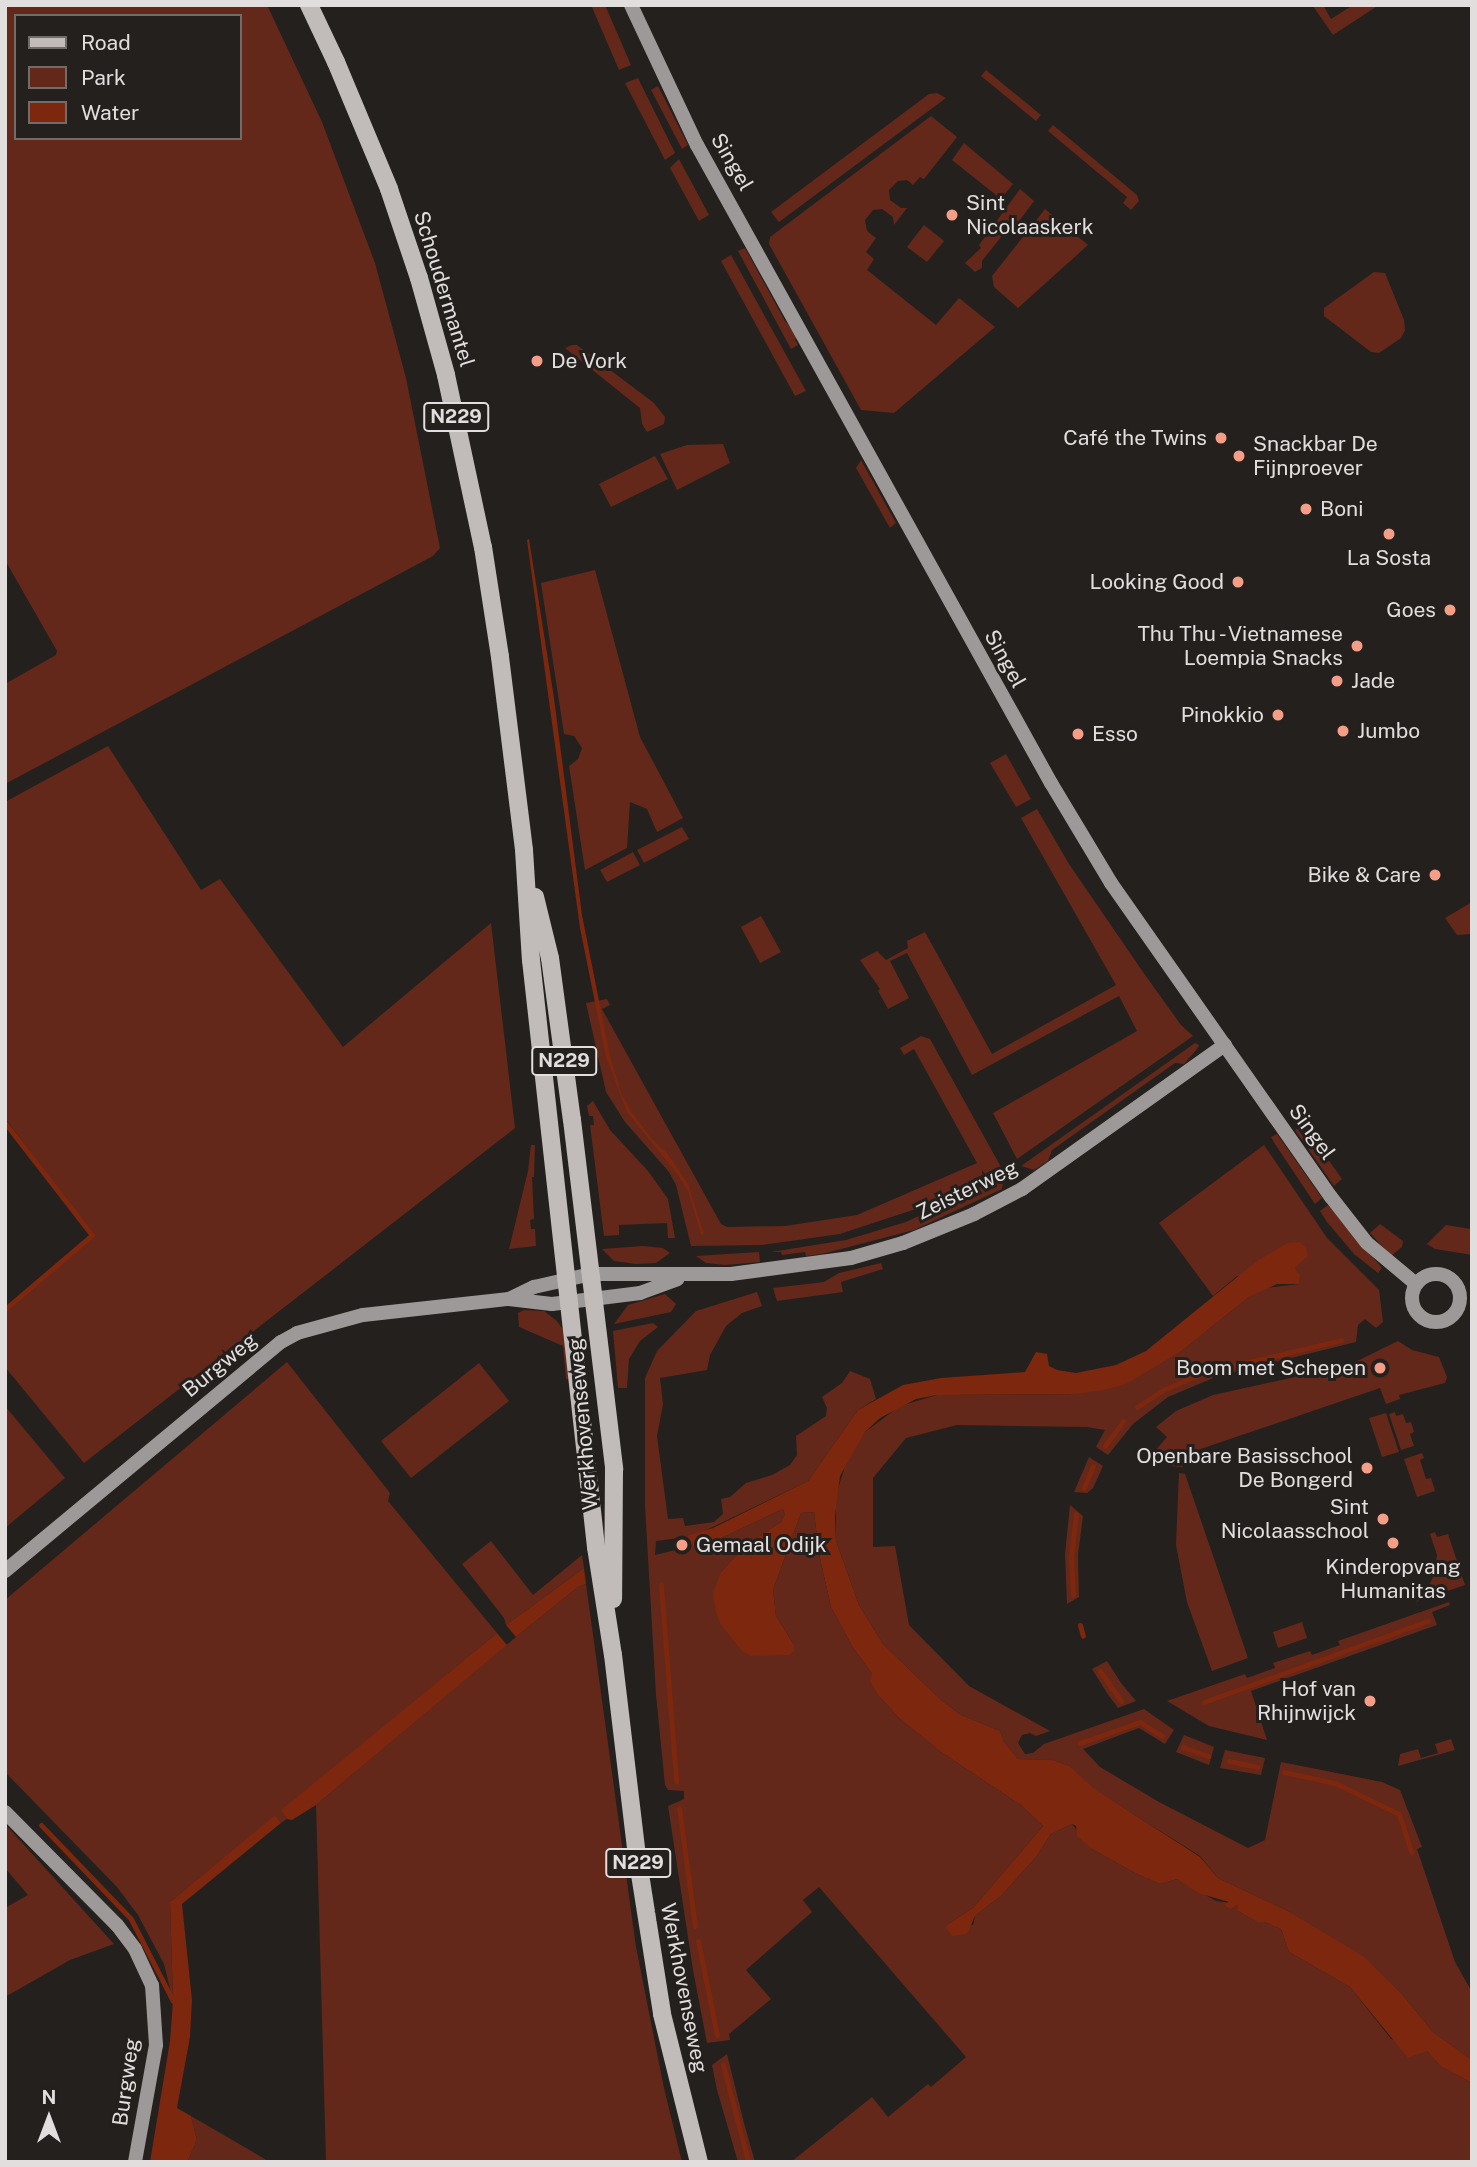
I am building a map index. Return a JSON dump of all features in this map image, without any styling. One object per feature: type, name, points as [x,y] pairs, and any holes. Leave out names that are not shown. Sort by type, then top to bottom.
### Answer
[{"type":"main road","name":"Schoudermantel","points":[[309,5],[337,62],[389,189],[446,374],[483,547],[524,850],[531,960],[568,1279]]},
{"type":"main road","name":"Schoudermantel","points":[[524,850],[550,958],[591,1274]]},
{"type":"main road","name":"Werkhovenseweg","points":[[591,1274],[614,1469],[613,1655]]},
{"type":"main road","name":"Werkhovenseweg","points":[[568,1279],[596,1547],[613,1655],[636,1849],[662,2014],[699,2162]]},
{"type":"street","name":"Singel","points":[[631,5],[697,145],[1051,783],[1111,883],[1367,1243],[1416,1284]]},
{"type":"street","name":"Zeisterweg","points":[[568,1279],[591,1274],[689,1276],[765,1270],[851,1258],[940,1229],[1023,1189],[1225,1045]]},
{"type":"street","points":[[1431,1275],[1449,1278],[1465,1292],[1452,1315],[1446,1320],[1431,1322],[1415,1310],[1412,1297],[1416,1284],[1431,1275]]},
{"type":"street","name":"Zeisterweg","points":[[570,1302],[640,1293],[689,1276]]},
{"type":"street","name":"Burgweg","points":[[5,1570],[271,1350],[297,1333],[363,1315],[509,1298],[534,1287],[568,1279]]},
{"type":"street","name":"Burgweg","points":[[509,1298],[538,1304],[570,1302]]},
{"type":"street","name":"Burgweg","points":[[5,1812],[117,1925],[135,1949],[152,1985],[156,2045],[135,2162]]},
{"type":"green space","points":[[5,5],[267,5],[322,122],[375,263],[406,378],[440,548],[433,556],[5,784],[5,684],[56,655],[57,651],[5,560]]},
{"type":"green space","points":[[591,5],[605,5],[631,65],[619,70]]},
{"type":"green space","points":[[1323,5],[1331,19],[1353,5],[1379,5],[1333,35],[1313,6]]},
{"type":"green space","points":[[986,70],[1041,115],[1036,121],[981,76]]},
{"type":"green space","points":[[638,78],[675,153],[665,160],[625,83]]},
{"type":"green space","points":[[658,86],[688,145],[682,149],[651,90]]},
{"type":"green space","points":[[937,93],[946,98],[779,222],[771,212],[929,94]]},
{"type":"green space","points":[[931,116],[957,137],[924,179],[920,177],[913,185],[907,180],[898,181],[889,190],[890,200],[901,208],[907,208],[894,225],[893,217],[882,209],[873,210],[865,220],[867,231],[876,238],[866,252],[874,259],[867,270],[936,325],[959,298],[995,327],[894,413],[861,410],[769,244],[770,237]]},
{"type":"green space","points":[[1053,125],[1137,195],[1139,201],[1131,210],[1123,203],[1127,197],[1048,131]]},
{"type":"green space","points":[[964,143],[1013,184],[1001,199],[952,160]]},
{"type":"green space","points":[[679,159],[709,215],[699,221],[670,168]]},
{"type":"green space","points":[[1020,189],[1034,201],[1011,232],[1005,232],[982,261],[982,268],[975,272],[965,263],[981,248],[979,245]]},
{"type":"green space","points":[[1045,209],[1088,245],[1018,308],[994,287],[992,276]]},
{"type":"green space","points":[[924,225],[944,241],[927,262],[907,247]]},
{"type":"green space","points":[[745,248],[785,321],[798,336],[795,339],[798,345],[791,349],[738,251]]},
{"type":"green space","points":[[731,255],[806,391],[795,396],[721,261]]},
{"type":"green space","points":[[1374,272],[1385,273],[1404,320],[1405,330],[1401,338],[1379,353],[1371,352],[1324,316],[1324,308]]},
{"type":"green space","points":[[577,345],[654,403],[665,417],[664,424],[647,432],[642,424],[640,408],[565,348]]},
{"type":"green space","points":[[723,444],[730,463],[677,490],[660,454],[687,445]]},
{"type":"green space","points":[[655,456],[668,479],[611,507],[599,484]]},
{"type":"green space","points":[[861,460],[896,523],[890,528],[856,468]]},
{"type":"green space","points":[[595,570],[640,737],[683,818],[657,832],[647,809],[630,802],[627,848],[585,870],[569,766],[578,759],[582,748],[574,736],[564,734],[541,583]]},
{"type":"green space","points":[[108,746],[201,890],[220,879],[343,1047],[491,923],[515,1128],[84,1463],[5,1367],[5,1309],[93,1237],[5,1118],[5,802]]},
{"type":"green space","points":[[1006,754],[1031,799],[1016,807],[990,763]]},
{"type":"green space","points":[[1037,809],[1069,864],[1143,972],[1181,1025],[1193,1036],[1017,1159],[993,1113],[1137,1031],[1119,996],[972,1075],[907,953],[890,961],[909,998],[888,1009],[878,991],[880,989],[860,960],[877,951],[886,960],[908,948],[907,941],[925,932],[992,1054],[1116,985],[1021,818]]},
{"type":"green space","points":[[682,827],[689,839],[644,863],[637,850]]},
{"type":"green space","points":[[633,852],[640,865],[607,882],[600,870]]},
{"type":"green space","points":[[1472,902],[1472,934],[1457,935],[1445,918]]},
{"type":"green space","points":[[761,916],[781,952],[760,963],[741,927]]},
{"type":"green space","points":[[607,999],[610,1005],[602,1009],[721,1224],[727,1227],[785,1226],[857,1215],[977,1163],[914,1049],[904,1055],[900,1048],[921,1036],[930,1039],[1002,1169],[931,1204],[840,1234],[762,1245],[691,1246],[676,1185],[669,1172],[625,1122],[606,1092],[586,1003]]},
{"type":"green space","points":[[1195,1043],[1199,1045],[1197,1049],[1184,1064],[1175,1063],[1052,1150],[1048,1161],[1034,1170],[1021,1166]]},
{"type":"green space","points":[[593,1101],[610,1130],[648,1171],[668,1199],[675,1238],[668,1238],[667,1223],[619,1225],[619,1235],[604,1236],[590,1125],[594,1125],[593,1116],[589,1116],[587,1106]]},
{"type":"green space","points":[[1298,1128],[1320,1148],[1342,1179],[1334,1186],[1295,1130]]},
{"type":"green space","points":[[1277,1134],[1322,1198],[1315,1204],[1271,1137]]},
{"type":"green space","points":[[531,1145],[535,1145],[532,1177],[534,1219],[530,1220],[531,1229],[535,1229],[536,1246],[509,1249],[528,1171]]},
{"type":"green space","points":[[1264,1145],[1327,1238],[1379,1290],[1383,1322],[1376,1328],[1365,1319],[1358,1325],[1356,1342],[1218,1376],[1168,1397],[1133,1424],[1108,1455],[1096,1447],[1105,1430],[1087,1427],[957,1425],[906,1438],[873,1478],[873,1547],[895,1546],[909,1625],[969,1686],[1050,1731],[1036,1736],[1030,1733],[1022,1735],[1018,1743],[1025,1754],[1033,1753],[1044,1744],[1144,1709],[1174,1730],[1165,1744],[1139,1728],[1083,1749],[1100,1767],[1159,1802],[1248,1848],[1265,1840],[1281,1762],[1382,1782],[1400,1790],[1422,1847],[1417,1849],[1455,1962],[1472,1992],[1472,2060],[1433,2032],[1401,1993],[1362,1956],[1290,1912],[1218,1878],[1200,1856],[1092,1788],[1070,1766],[1053,1760],[1018,1759],[1004,1742],[1000,1731],[961,1715],[940,1699],[883,1644],[859,1605],[836,1541],[836,1495],[847,1460],[865,1432],[900,1406],[937,1395],[1074,1394],[1183,1350],[1249,1297],[1265,1288],[1299,1284],[1237,1276],[1213,1296],[1159,1223]]},
{"type":"green space","points":[[1004,1176],[1002,1189],[914,1230],[822,1254],[806,1256],[805,1252],[782,1255],[781,1252],[771,1252],[846,1240],[906,1222]]},
{"type":"green space","points":[[1328,1205],[1382,1268],[1378,1273],[1354,1254],[1327,1222],[1320,1211]]},
{"type":"green space","points":[[1380,1224],[1403,1241],[1402,1247],[1391,1256],[1370,1233]]},
{"type":"green space","points":[[1446,1225],[1471,1229],[1472,1255],[1435,1249],[1427,1244]]},
{"type":"green space","points":[[643,1246],[663,1248],[670,1253],[656,1263],[636,1264],[614,1261],[602,1249]]},
{"type":"green space","points":[[759,1252],[760,1262],[725,1265],[706,1263],[696,1256]]},
{"type":"green space","points":[[881,1263],[883,1269],[841,1282],[843,1292],[777,1301],[773,1288],[824,1282],[839,1273]]},
{"type":"green space","points":[[757,1292],[762,1306],[742,1313],[726,1326],[710,1355],[707,1370],[660,1378],[663,1404],[657,1436],[668,1519],[683,1518],[685,1526],[714,1522],[723,1514],[721,1499],[730,1497],[746,1483],[772,1475],[790,1465],[797,1455],[796,1436],[826,1416],[827,1408],[822,1397],[842,1383],[850,1371],[870,1379],[876,1399],[858,1410],[808,1481],[694,1536],[656,1541],[655,1555],[717,1540],[783,1509],[785,1514],[781,1522],[746,1545],[721,1572],[794,1645],[776,1616],[773,1590],[801,1513],[814,1512],[819,1554],[831,1607],[852,1646],[872,1674],[878,1695],[899,1718],[941,1752],[1022,1806],[1043,1826],[974,1907],[950,1923],[973,1925],[975,1916],[1002,1895],[1036,1857],[1051,1834],[1072,1824],[1092,1849],[1135,1873],[1160,1884],[1177,1879],[1216,1901],[1239,1904],[1238,1911],[1257,1922],[1265,1922],[1281,1929],[1289,1952],[1350,1987],[1391,2039],[1427,2051],[1440,2066],[1472,2083],[1472,2162],[791,2162],[872,2097],[888,2117],[928,2084],[931,2087],[966,2057],[819,1887],[803,1900],[812,1912],[746,1970],[771,1999],[729,2034],[730,2040],[707,2043],[668,1806],[684,1799],[684,1791],[668,1790],[665,1785],[656,1695],[645,1506],[645,1378],[657,1351],[696,1311]]},
{"type":"green space","points":[[665,1294],[676,1304],[671,1312],[614,1324],[628,1305]]},
{"type":"green space","points":[[524,1310],[544,1311],[557,1321],[564,1331],[572,1379],[566,1379],[563,1346],[519,1327],[518,1313]]},
{"type":"green space","points":[[653,1323],[658,1327],[640,1341],[629,1359],[627,1388],[618,1388],[613,1331]]},
{"type":"green space","points":[[1398,1341],[1412,1350],[1439,1357],[1447,1377],[1445,1383],[1399,1395],[1400,1399],[1386,1404],[1380,1388],[1180,1456],[1183,1467],[1170,1466],[1154,1452],[1167,1437],[1156,1427],[1176,1411],[1213,1395],[1349,1365]]},
{"type":"green space","points":[[287,1362],[390,1493],[388,1501],[497,1633],[282,1810],[287,1819],[281,1823],[275,1816],[170,1902],[173,2001],[164,1964],[138,1915],[117,1887],[5,1772],[5,1600]]},
{"type":"green space","points":[[479,1363],[509,1401],[411,1478],[381,1441]]},
{"type":"green space","points":[[5,1406],[65,1478],[5,1528]]},
{"type":"green space","points":[[1395,1412],[1396,1416],[1403,1414],[1406,1423],[1411,1422],[1414,1432],[1410,1434],[1414,1446],[1401,1450],[1389,1414]]},
{"type":"green space","points":[[1386,1413],[1399,1452],[1382,1457],[1369,1418]]},
{"type":"green space","points":[[1422,1453],[1424,1458],[1420,1460],[1426,1479],[1431,1478],[1435,1491],[1417,1497],[1404,1459]]},
{"type":"green space","points":[[1089,1457],[1103,1466],[1093,1488],[1087,1493],[1074,1492]]},
{"type":"green space","points":[[1179,1473],[1185,1474],[1248,1658],[1212,1671],[1187,1602],[1176,1545]]},
{"type":"green space","points":[[1070,1505],[1083,1516],[1078,1555],[1079,1597],[1067,1604],[1065,1554]]},
{"type":"green space","points":[[1435,1532],[1437,1537],[1448,1534],[1465,1585],[1416,1602],[1431,1582],[1435,1570],[1437,1555],[1430,1534]]},
{"type":"green space","points":[[491,1541],[533,1595],[582,1555],[584,1568],[506,1625],[504,1618],[462,1564]]},
{"type":"green space","points":[[586,1584],[636,1947],[664,2088],[682,2162],[326,2162],[316,1805],[516,1637],[578,1587]]},
{"type":"green space","points":[[1449,1602],[1450,1605],[1432,1612],[1437,1625],[1251,1691],[1267,1740],[1209,1726],[1167,1701],[1245,1674],[1247,1678],[1275,1668],[1273,1663],[1310,1651],[1312,1655],[1340,1645],[1338,1641]]},
{"type":"green space","points":[[1302,1622],[1307,1638],[1278,1648],[1273,1632]]},
{"type":"green space","points":[[1107,1661],[1136,1701],[1118,1708],[1107,1693],[1092,1669]]},
{"type":"green space","points":[[1184,1735],[1214,1747],[1209,1765],[1176,1752]]},
{"type":"green space","points":[[1451,1739],[1455,1750],[1398,1766],[1400,1754],[1418,1749],[1421,1758],[1438,1753],[1435,1744]]},
{"type":"green space","points":[[1225,1750],[1265,1758],[1261,1775],[1220,1768]]},
{"type":"green space","points":[[5,1824],[114,1944],[70,1960],[5,1997],[5,1908],[28,1895],[5,1868]]},
{"type":"green space","points":[[727,2054],[755,2162],[738,2162],[717,2090],[712,2065]]},
{"type":"green space","points":[[191,2116],[270,2162],[187,2162],[197,2140]]},
{"type":"water","points":[[529,539],[554,698],[582,915],[610,1056],[621,1093],[631,1111],[651,1138],[667,1153],[688,1184],[704,1234],[701,1234],[688,1191],[678,1175],[627,1112],[606,1057],[580,928],[527,540]]},
{"type":"water","points":[[1300,1242],[1306,1248],[1308,1256],[1294,1268],[1300,1275],[1299,1284],[1277,1284],[1249,1297],[1183,1350],[1126,1384],[1074,1394],[937,1395],[916,1399],[880,1418],[865,1432],[840,1476],[835,1516],[836,1541],[859,1605],[883,1644],[940,1699],[961,1715],[1000,1731],[1004,1742],[1018,1759],[1053,1760],[1070,1766],[1093,1788],[1200,1857],[1218,1878],[1290,1912],[1363,1956],[1401,1993],[1433,2032],[1472,2060],[1472,2083],[1440,2066],[1427,2051],[1408,2058],[1350,1987],[1289,1952],[1281,1929],[1265,1922],[1257,1922],[1238,1911],[1238,1904],[1231,1909],[1224,1904],[1229,1902],[1198,1893],[1177,1879],[1160,1884],[1135,1873],[1092,1849],[1077,1836],[1076,1826],[1072,1824],[1051,1834],[1036,1857],[1002,1895],[975,1916],[967,1934],[952,1936],[946,1927],[974,1907],[1043,1826],[1022,1806],[941,1752],[899,1718],[878,1695],[870,1681],[872,1674],[852,1646],[831,1607],[819,1554],[814,1512],[801,1513],[773,1590],[776,1616],[794,1645],[794,1651],[789,1655],[751,1656],[742,1651],[721,1625],[713,1593],[721,1572],[746,1545],[781,1522],[785,1514],[783,1509],[717,1540],[692,1547],[690,1542],[681,1543],[680,1538],[713,1528],[808,1481],[858,1410],[903,1385],[941,1378],[1025,1372],[1036,1352],[1047,1354],[1049,1366],[1057,1370],[1076,1373],[1116,1365],[1146,1351],[1257,1261],[1287,1243]]},
{"type":"water","points":[[584,1568],[586,1584],[578,1587],[516,1637],[506,1625]]},
{"type":"water","points":[[497,1633],[507,1645],[316,1805],[292,1820],[287,1819],[281,1810]]},
{"type":"water","points":[[275,1815],[281,1823],[182,1904],[192,2000],[190,2037],[177,2108],[191,2116],[197,2140],[187,2162],[150,2162],[170,2041],[173,2001],[170,1902]]},
{"type":"waterway","points":[[5,1123],[92,1235],[5,1309]]},
{"type":"waterway","points":[[1137,1407],[1165,1389],[1203,1373],[1341,1340]]},
{"type":"waterway","points":[[1105,1446],[1123,1421]]},
{"type":"waterway","points":[[1084,1488],[1093,1466]]},
{"type":"waterway","points":[[1073,1595],[1071,1557],[1076,1514]]},
{"type":"waterway","points":[[661,1585],[676,1781]]},
{"type":"waterway","points":[[1204,1702],[1428,1621]]},
{"type":"waterway","points":[[1080,1625],[1083,1636]]},
{"type":"waterway","points":[[1100,1671],[1121,1701]]},
{"type":"waterway","points":[[1080,1743],[1140,1722],[1162,1736]]},
{"type":"waterway","points":[[1183,1747],[1208,1756]]},
{"type":"waterway","points":[[1229,1761],[1257,1767]]},
{"type":"waterway","points":[[1284,1772],[1335,1783],[1399,1814],[1411,1852]]},
{"type":"waterway","points":[[679,1808],[695,1926]]},
{"type":"waterway","points":[[41,1825],[131,1919],[173,2001]]},
{"type":"waterway","points":[[698,1941],[717,2035]]},
{"type":"waterway","points":[[723,2065],[748,2162]]},
{"type":"place","name":"Sint Nicolaaskerk","points":[[952,215]]},
{"type":"place","name":"De Vork","points":[[537,361]]},
{"type":"place","name":"Café the Twins","points":[[1221,438]]},
{"type":"place","name":"Snackbar De Fijnproever","points":[[1239,456]]},
{"type":"place","name":"Boni","points":[[1306,509]]},
{"type":"place","name":"La Sosta","points":[[1389,534]]},
{"type":"place","name":"Looking Good","points":[[1238,582]]},
{"type":"place","name":"Goes","points":[[1450,610]]},
{"type":"place","name":"Thu Thu - Vietnamese Loempia Snacks","points":[[1357,646]]},
{"type":"place","name":"Jade","points":[[1337,681]]},
{"type":"place","name":"Pinokkio","points":[[1278,715]]},
{"type":"place","name":"Jumbo","points":[[1343,731]]},
{"type":"place","name":"Esso","points":[[1078,734]]},
{"type":"place","name":"Bike & Care","points":[[1435,875]]},
{"type":"place","name":"Boom met Schepen","points":[[1380,1368]]},
{"type":"place","name":"Openbare Basisschool De Bongerd","points":[[1367,1468]]},
{"type":"place","name":"Sint Nicolaasschool","points":[[1383,1519]]},
{"type":"place","name":"Kinderopvang Humanitas","points":[[1393,1543]]},
{"type":"place","name":"Gemaal Odijk","points":[[682,1545]]},
{"type":"place","name":"Hof van Rhijnwijck","points":[[1370,1701]]}]
